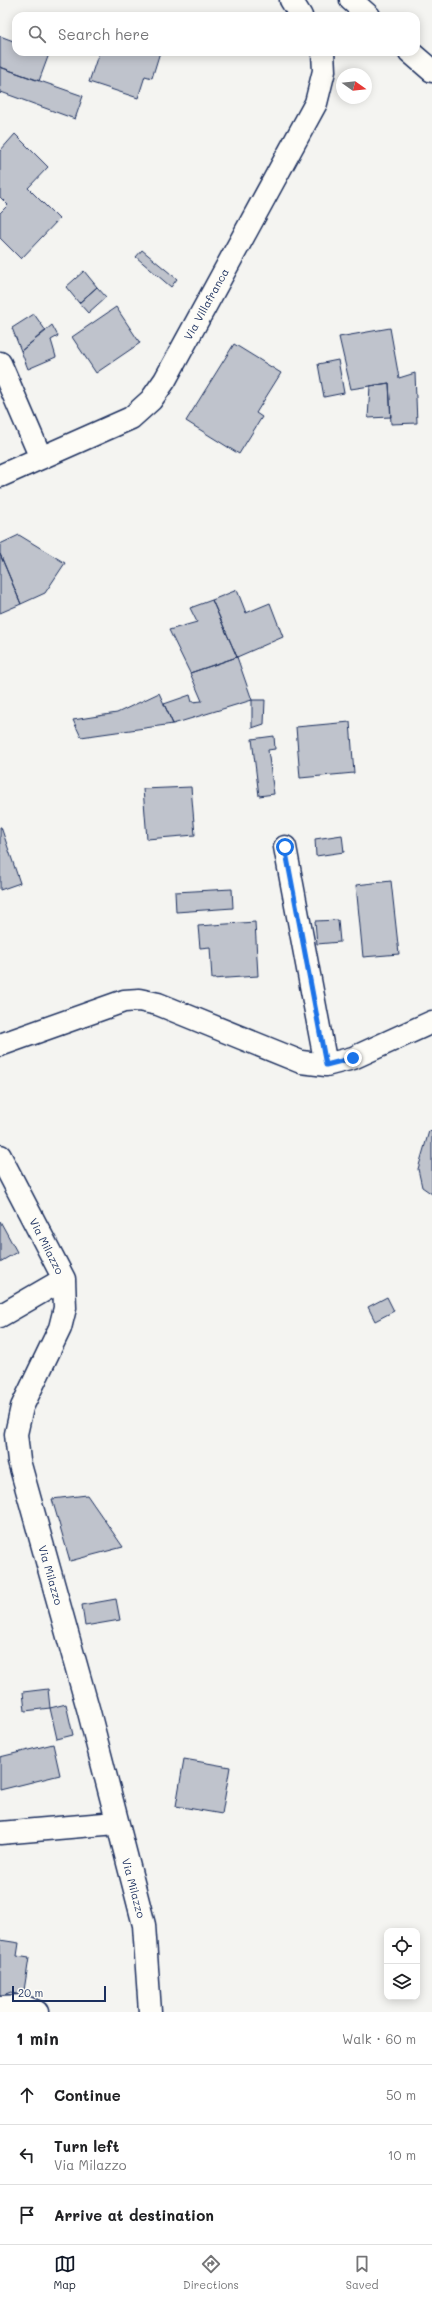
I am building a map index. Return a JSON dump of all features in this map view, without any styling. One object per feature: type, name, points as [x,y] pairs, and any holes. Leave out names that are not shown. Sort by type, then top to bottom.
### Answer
[{"type":"street","points":[[291,0],[298,12]]},
{"type":"street","points":[[351,0],[364,12]]},
{"type":"street","name":"Via Villafranca","points":[[0,476],[131,418],[151,400],[165,380],[316,103],[324,71],[323,56]]},
{"type":"street","points":[[415,56],[432,71]]},
{"type":"street","points":[[0,363],[41,458]]},
{"type":"street","points":[[285,847],[326,1065]]},
{"type":"street","points":[[0,1045],[124,1001],[139,1000],[158,1004],[301,1062],[326,1065],[353,1058],[432,1022]]},
{"type":"street","name":"Via Milazzo","points":[[0,1156],[64,1279],[65,1308],[60,1328],[22,1406],[16,1434],[19,1461],[89,1712],[116,1823],[144,1925],[150,2012]]},
{"type":"street","points":[[0,1316],[64,1279]]},
{"type":"street","points":[[0,1833],[116,1823]]},
{"type":"street","points":[[0,2008],[23,2006],[37,2012]]},
{"type":"building","points":[[0,36],[12,40],[12,56],[48,56],[39,81],[0,67]]},
{"type":"building","points":[[98,56],[159,56],[152,78],[145,76],[138,98],[89,82]]},
{"type":"building","points":[[0,67],[83,96],[75,119],[1,92],[0,94]]},
{"type":"building","points":[[15,134],[48,167],[28,188],[59,219],[21,259],[0,238],[0,213],[8,205],[0,197],[0,151]]},
{"type":"building","points":[[142,250],[177,279],[171,287],[136,257]]},
{"type":"building","points":[[84,271],[97,287],[79,303],[66,287]]},
{"type":"building","points":[[97,287],[106,297],[88,313],[79,303]]},
{"type":"building","points":[[116,307],[140,343],[96,373],[72,337]]},
{"type":"building","points":[[34,314],[46,331],[21,351],[12,328]]},
{"type":"building","points":[[52,325],[58,336],[51,340],[56,357],[28,369],[21,351]]},
{"type":"building","points":[[390,328],[399,378],[415,373],[417,423],[391,424],[389,383],[351,389],[339,337]]},
{"type":"building","points":[[234,344],[281,373],[256,413],[262,417],[239,454],[186,421]]},
{"type":"building","points":[[338,360],[344,393],[324,397],[318,364]]},
{"type":"building","points":[[389,383],[391,417],[368,418],[370,386]]},
{"type":"building","points":[[19,535],[65,563],[45,593],[21,604],[0,554],[0,544]]},
{"type":"building","points":[[0,554],[21,604],[0,613]]},
{"type":"building","points":[[237,590],[246,613],[270,603],[283,637],[237,657],[212,600]]},
{"type":"building","points":[[212,600],[237,657],[190,673],[169,630],[197,622],[190,608]]},
{"type":"building","points":[[237,657],[252,700],[173,724],[164,704],[190,695],[192,702],[202,701],[190,673]]},
{"type":"building","points":[[159,693],[173,724],[81,737],[73,720],[117,713]]},
{"type":"building","points":[[252,700],[265,700],[264,724],[252,728]]},
{"type":"building","points":[[350,722],[354,773],[300,778],[296,727]]},
{"type":"building","points":[[274,736],[275,749],[268,750],[274,794],[259,796],[252,739]]},
{"type":"building","points":[[191,787],[195,835],[147,839],[143,789]]},
{"type":"building","points":[[0,827],[20,883],[0,890]]},
{"type":"building","points":[[342,835],[344,852],[316,856],[315,839]]},
{"type":"building","points":[[391,881],[399,954],[363,957],[356,885]]},
{"type":"building","points":[[232,889],[233,908],[176,912],[175,892]]},
{"type":"building","points":[[338,920],[340,942],[317,944],[315,921]]},
{"type":"building","points":[[255,922],[258,976],[212,979],[210,947],[200,948],[198,926]]},
{"type":"building","points":[[429,1131],[432,1132],[432,1194],[422,1187],[418,1169]]},
{"type":"building","points":[[0,1221],[17,1252],[0,1262]]},
{"type":"building","points":[[387,1297],[394,1311],[375,1321],[368,1307]]},
{"type":"building","points":[[87,1495],[123,1547],[70,1561],[52,1499]]},
{"type":"building","points":[[116,1599],[120,1620],[85,1626],[82,1605]]},
{"type":"building","points":[[48,1689],[50,1708],[25,1711],[23,1692]]},
{"type":"building","points":[[66,1704],[73,1735],[57,1739],[50,1708]]},
{"type":"building","points":[[53,1744],[60,1775],[0,1790],[0,1757]]},
{"type":"building","points":[[184,1759],[230,1767],[222,1814],[176,1806]]},
{"type":"building","points":[[0,1940],[19,1943],[17,1956],[29,1958],[23,1997],[11,1992],[0,1996]]},
{"type":"route","points":[[285,847],[326,1065],[353,1058]]}]
